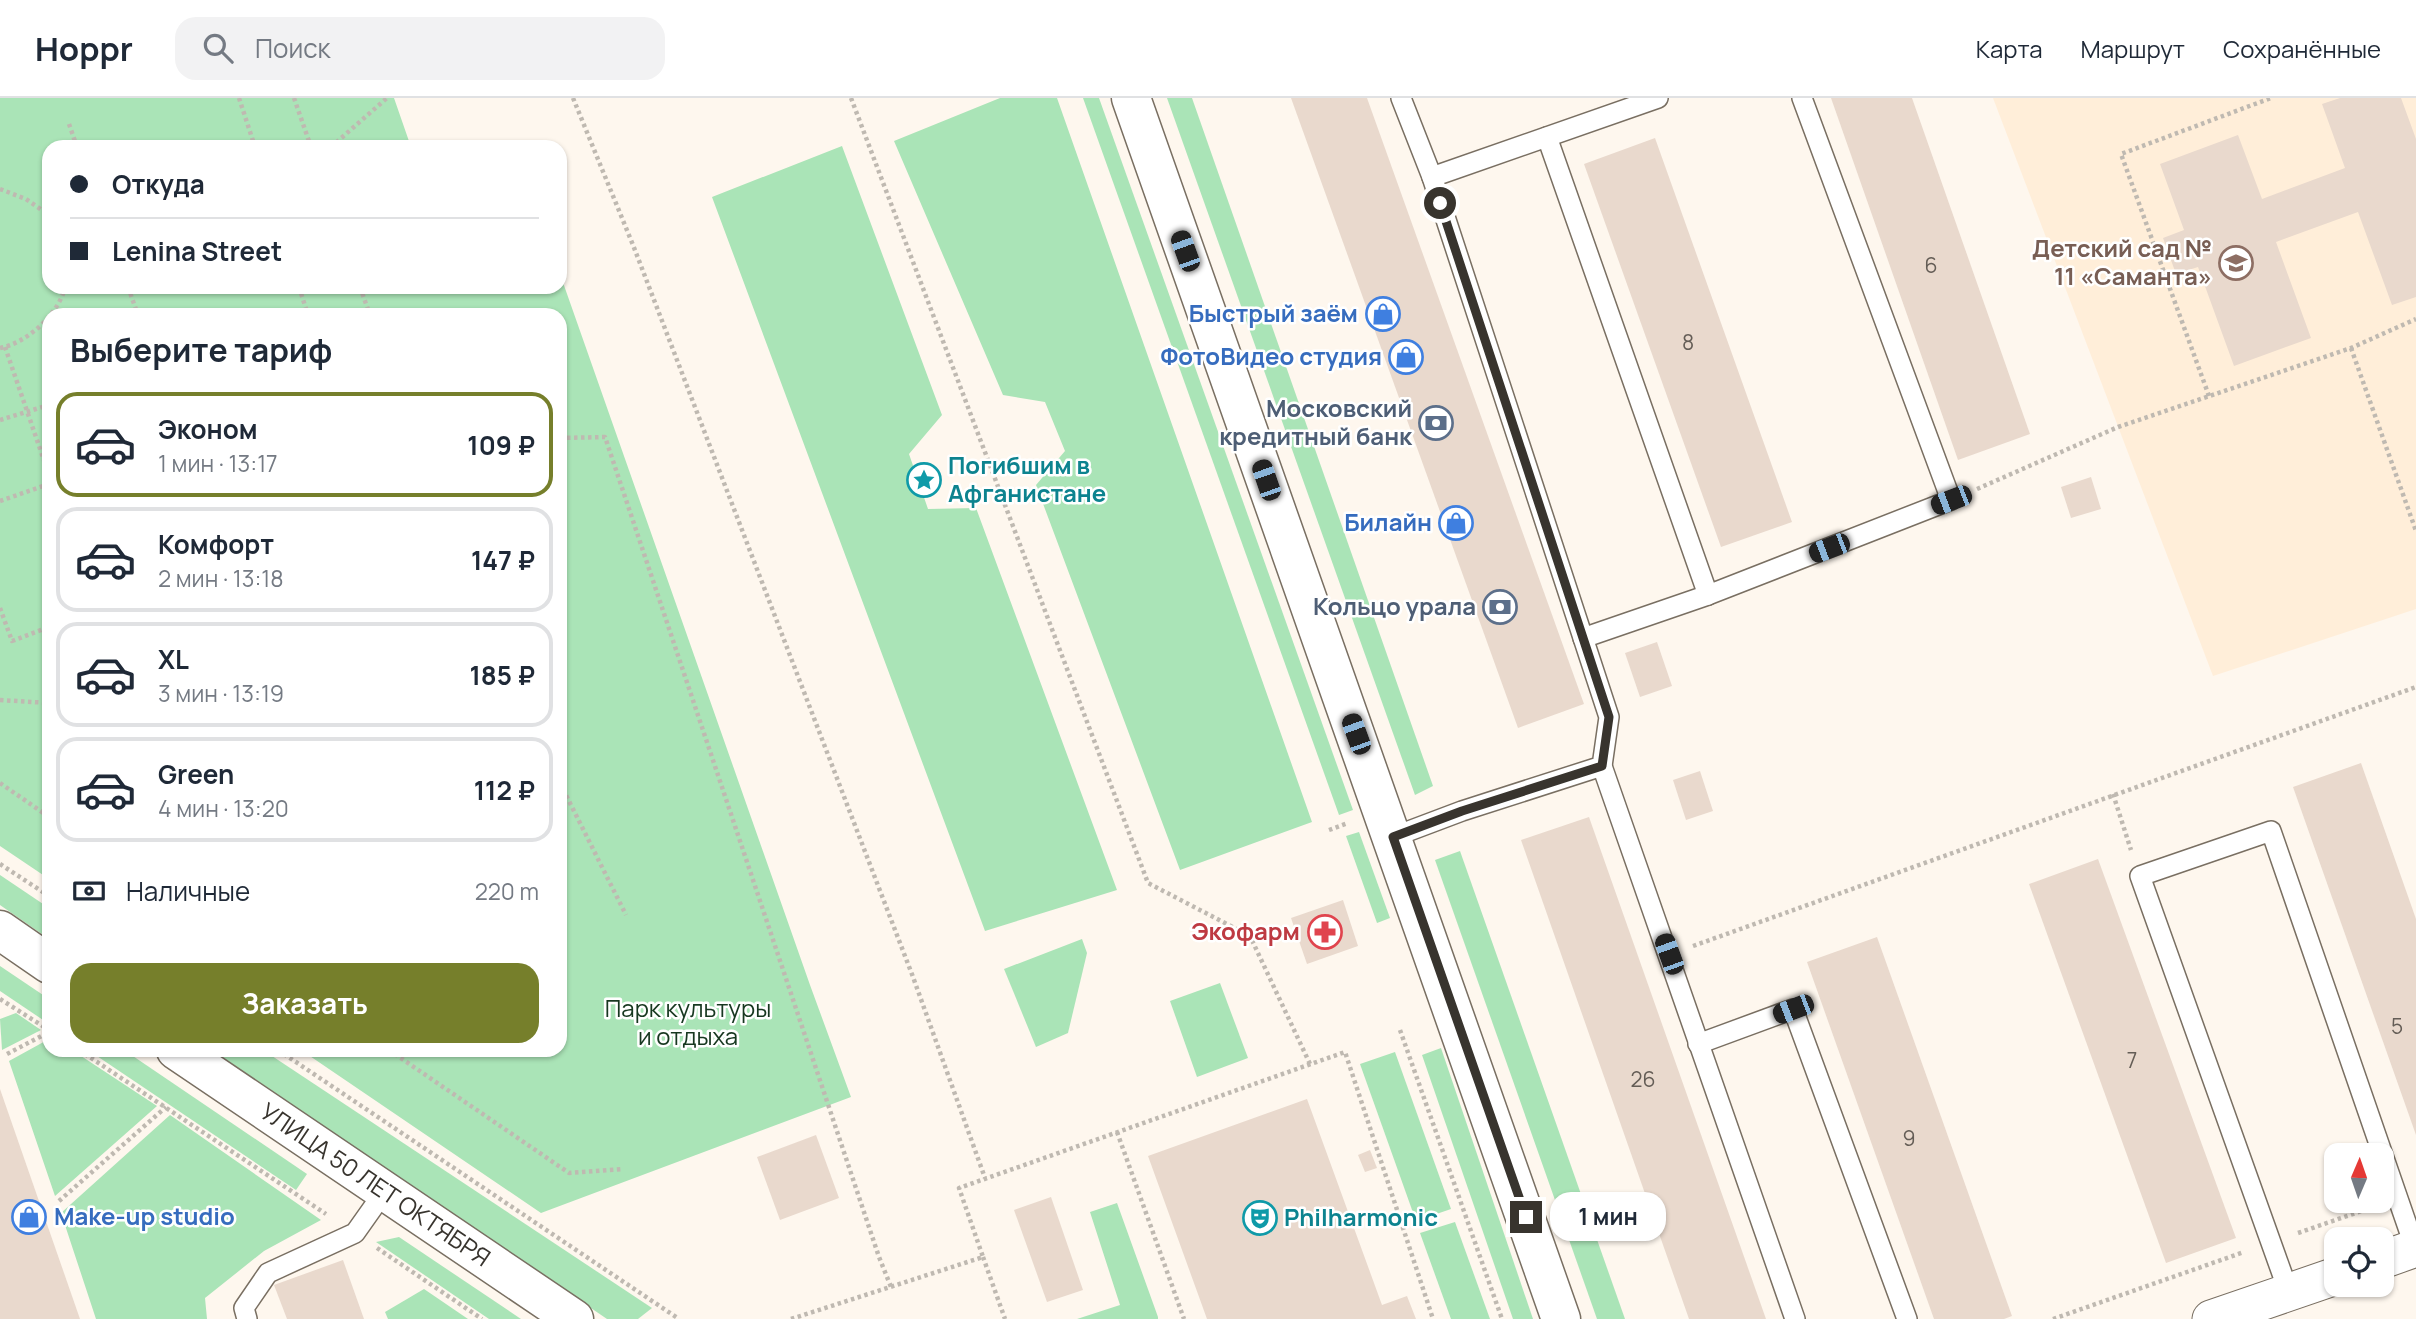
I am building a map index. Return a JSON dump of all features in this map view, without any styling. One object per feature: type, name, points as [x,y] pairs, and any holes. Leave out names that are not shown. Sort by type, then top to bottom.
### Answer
[{"type":"street","points":[[1131,98],[1561,1319]]},
{"type":"street","points":[[0,930],[42,959]]},
{"type":"street","name":"УЛИЦА 50 ЛЕТ ОКТЯБРЯ","points":[[186,1057],[574,1319]]},
{"type":"street","points":[[2211,1319],[2324,1280]]},
{"type":"lane","points":[[1401,98],[1432,177],[1609,717],[1602,766],[1795,1319]]},
{"type":"lane","points":[[1432,177],[1658,98]]},
{"type":"lane","points":[[1583,638],[1709,595],[1951,500],[1802,98]]},
{"type":"lane","points":[[1546,137],[1709,595]]},
{"type":"lane","points":[[1393,837],[1462,811],[1602,766]]},
{"type":"lane","points":[[2288,1293],[2140,876],[2271,831],[2399,1198],[2404,1252]]},
{"type":"lane","points":[[1698,1044],[1793,1009],[1907,1319]]},
{"type":"lane","points":[[247,1319],[244,1308],[268,1273],[355,1233],[384,1192]]},
{"type":"path","points":[[239,98],[253,140]]},
{"type":"path","points":[[294,98],[309,140]]},
{"type":"path","points":[[339,140],[387,98]]},
{"type":"path","points":[[573,98],[638,258],[913,976],[985,1178]]},
{"type":"path","points":[[851,98],[1148,883],[1250,936],[1310,1064]]},
{"type":"path","points":[[2209,396],[2121,153],[2271,98]]},
{"type":"path","points":[[68,124],[74,140]]},
{"type":"path","points":[[0,189],[26,199],[42,210]]},
{"type":"path","points":[[1951,500],[2118,427],[2351,348],[2416,319]]},
{"type":"path","points":[[42,323],[26,337],[3,347],[42,455]]},
{"type":"path","points":[[2351,348],[2416,531]]},
{"type":"path","points":[[0,420],[42,407]]},
{"type":"path","points":[[567,438],[605,437],[891,1287]]},
{"type":"path","points":[[0,501],[42,486]]},
{"type":"path","points":[[0,608],[12,641],[42,630]]},
{"type":"path","points":[[1669,954],[2416,687]]},
{"type":"path","points":[[0,699],[42,702]]},
{"type":"path","points":[[0,783],[42,812]]},
{"type":"path","points":[[2113,794],[2140,876]]},
{"type":"path","points":[[567,797],[626,915]]},
{"type":"path","points":[[1329,830],[1356,820]]},
{"type":"path","points":[[0,864],[42,891]]},
{"type":"path","points":[[0,999],[42,1026]]},
{"type":"path","points":[[1400,1030],[1502,1319]]},
{"type":"path","points":[[7,1054],[42,1035]]},
{"type":"path","points":[[1005,1319],[958,1188],[1345,1052],[1433,1319]]},
{"type":"path","points":[[90,1057],[482,1319]]},
{"type":"path","points":[[288,1057],[679,1319]]},
{"type":"path","points":[[399,1057],[569,1173],[623,1169]]},
{"type":"path","points":[[59,1201],[166,1107]]},
{"type":"path","points":[[1117,1132],[1184,1319]]},
{"type":"path","points":[[2053,1319],[2399,1198]]},
{"type":"path","points":[[791,1319],[983,1257]]},
{"type":"shaded area","name":"Детский сад № 11 «Саманта»","points":[[1993,98],[2416,98],[2416,609],[2213,676]]},
{"type":"green space","name":"Парк культуры и отдыха","points":[[0,98],[394,98],[409,140],[42,140],[42,294],[567,294],[851,1097],[541,1213],[311,1057],[567,1057],[567,308],[42,308],[42,874],[0,846]]},
{"type":"green space","points":[[1000,98],[1057,98],[1312,822],[1180,870],[1036,485],[1065,451],[1045,402],[1003,395],[894,141]]},
{"type":"green space","points":[[1083,98],[1099,98],[1353,810],[1339,815]]},
{"type":"green space","points":[[1167,98],[1192,98],[1433,786],[1415,795]]},
{"type":"green space","points":[[842,146],[942,415],[909,454],[928,509],[976,508],[1117,890],[985,931],[712,197]]},
{"type":"green space","points":[[1359,832],[1390,918],[1377,923],[1346,836]]},
{"type":"green space","points":[[1460,851],[1625,1319],[1597,1319],[1435,860]]},
{"type":"green space","points":[[0,875],[42,903],[42,934],[0,905]]},
{"type":"green space","points":[[1082,939],[1087,953],[1068,1033],[1036,1047],[1004,969]]},
{"type":"green space","points":[[0,966],[42,994],[42,1019],[0,991]]},
{"type":"green space","points":[[1220,983],[1248,1058],[1197,1077],[1170,1001]]},
{"type":"green space","points":[[16,1013],[41,1030],[2,1050],[0,1019]]},
{"type":"green space","points":[[42,1043],[42,1057],[83,1057],[157,1106],[55,1196],[9,1061]]},
{"type":"green space","points":[[1441,1048],[1533,1319],[1513,1319],[1422,1055]]},
{"type":"green space","points":[[1395,1052],[1451,1209],[1416,1221],[1360,1064]]},
{"type":"green space","points":[[98,1057],[134,1057],[307,1174],[296,1190]]},
{"type":"green space","points":[[222,1057],[274,1057],[652,1308],[638,1319],[607,1319]]},
{"type":"green space","points":[[170,1115],[321,1220],[264,1251],[205,1298],[207,1319],[96,1319],[61,1213]]},
{"type":"green space","points":[[1117,1203],[1158,1319],[1077,1319],[1120,1305],[1090,1212]]},
{"type":"green space","points":[[1455,1222],[1490,1319],[1451,1319],[1420,1233]]},
{"type":"green space","points":[[399,1237],[521,1319],[489,1319],[376,1242]]},
{"type":"green space","points":[[424,1289],[468,1319],[388,1319],[385,1312]]},
{"type":"building","points":[[1291,98],[1367,98],[1584,704],[1518,728]]},
{"type":"building","points":[[1831,98],[1912,98],[2030,434],[1958,460]]},
{"type":"building","points":[[2340,98],[2401,98],[2416,139],[2416,297],[2392,305],[2358,212],[2276,242],[2311,338],[2234,366],[2198,267],[2176,274],[2163,238],[2184,230],[2160,164],[2238,135],[2262,199],[2345,168],[2322,104]]},
{"type":"building","points":[[1655,138],[1792,522],[1721,547],[1584,164]]},
{"type":"building","points":[[2091,477],[2101,509],[2071,518],[2061,487]]},
{"type":"building","points":[[1657,642],[1672,686],[1640,697],[1625,653]]},
{"type":"building","points":[[2361,763],[2416,919],[2416,1135],[2293,787]]},
{"type":"building","points":[[1700,771],[1713,811],[1686,820],[1673,780]]},
{"type":"building","points":[[1589,817],[1766,1319],[1689,1319],[1521,840]]},
{"type":"building","points":[[2098,859],[2236,1238],[2166,1263],[2029,884]]},
{"type":"building","name":"Экофарм","points":[[1343,900],[1358,946],[1307,964],[1291,918]]},
{"type":"building","points":[[1877,937],[2012,1316],[2004,1319],[1934,1319],[1807,962]]},
{"type":"building","points":[[0,1089],[80,1319],[0,1319]]},
{"type":"building","name":"Philharmonic","points":[[1307,1099],[1382,1305],[1407,1296],[1416,1319],[1207,1319],[1148,1156]]},
{"type":"building","points":[[816,1135],[839,1198],[780,1220],[757,1157]]},
{"type":"building","points":[[1370,1150],[1377,1168],[1365,1172],[1358,1155]]},
{"type":"building","points":[[1051,1197],[1083,1290],[1047,1302],[1014,1210]]},
{"type":"building","points":[[343,1260],[364,1319],[287,1319],[274,1285]]},
{"type":"place","name":"Детский сад № 11 «Саманта»","points":[[2236,263]]},
{"type":"place","name":"Быстрый заём","points":[[1383,314]]},
{"type":"place","name":"ФотоВидео студия","points":[[1406,357]]},
{"type":"place","name":"Московский кредитный банк","points":[[1436,423]]},
{"type":"place","name":"Погибшим в Афганистане","points":[[924,480]]},
{"type":"place","name":"Билайн","points":[[1456,523]]},
{"type":"place","name":"Кольцо урала","points":[[1500,607]]},
{"type":"place","name":"Экофарм","points":[[1325,932]]},
{"type":"place","name":"Make-up studio","points":[[29,1217]]},
{"type":"place","name":"Philharmonic","points":[[1260,1218]]},
{"type":"route","points":[[1440,203],[1609,717],[1602,766],[1462,811],[1393,837],[1526,1217]]}]
